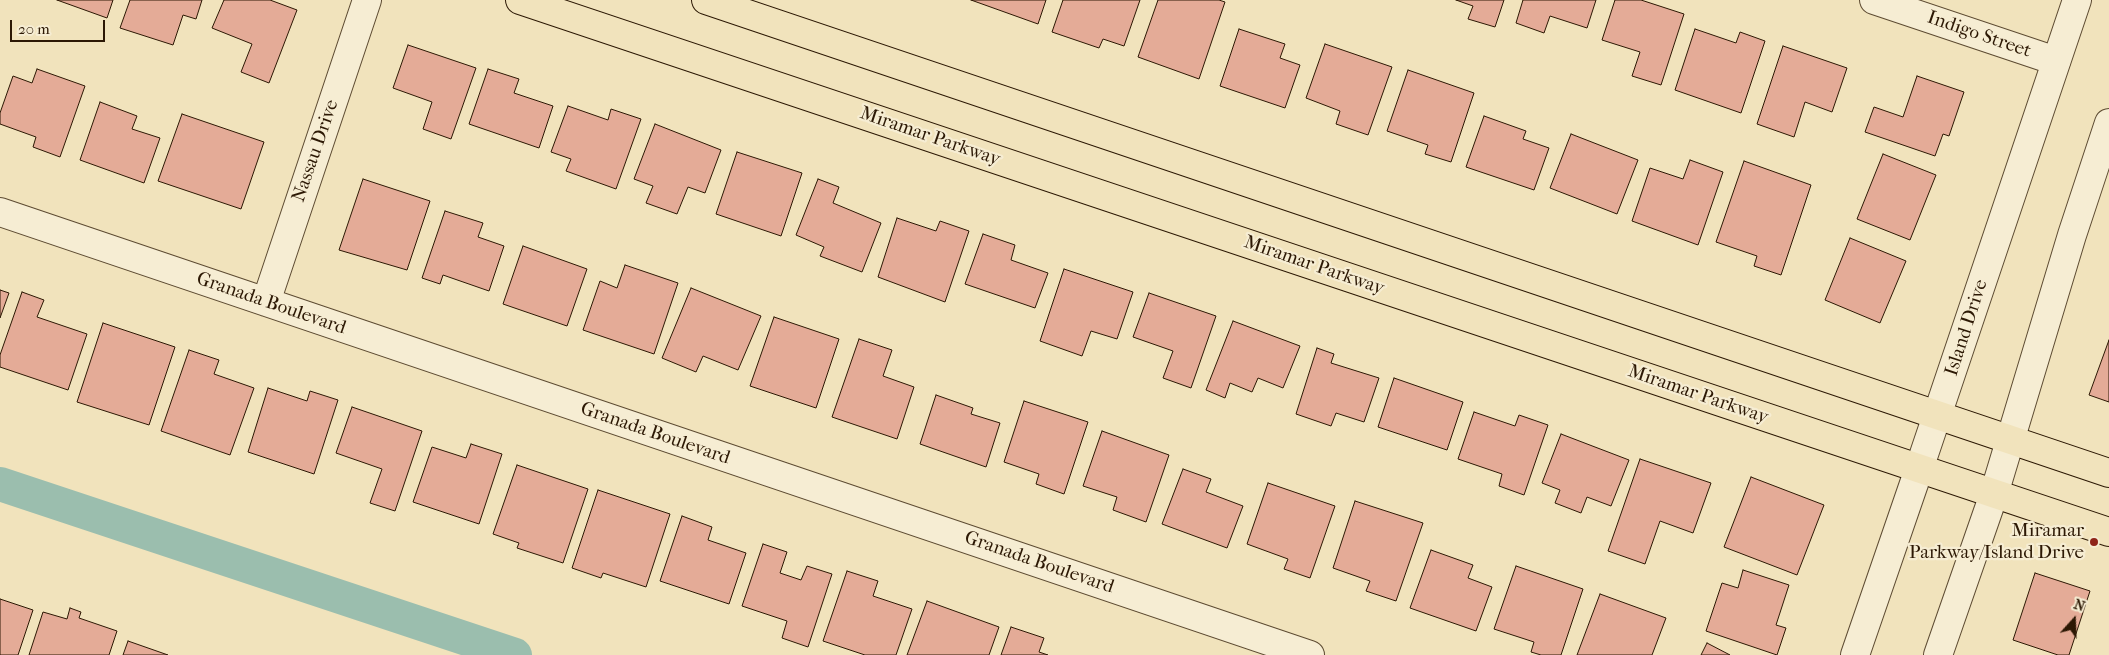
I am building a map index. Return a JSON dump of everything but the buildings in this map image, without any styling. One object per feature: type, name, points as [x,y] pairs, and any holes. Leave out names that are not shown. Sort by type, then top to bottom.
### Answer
[{"type":"main road","name":"Miramar Parkway","points":[[520,0],[2109,532]]},
{"type":"main road","points":[[706,0],[2109,473]]},
{"type":"street","name":"Nassau Drive","points":[[266,302],[367,0]]},
{"type":"street","name":"Indigo Street","points":[[1874,0],[2056,61]]},
{"type":"street","name":"Island Drive","points":[[1855,655],[1938,415],[2077,0]]},
{"type":"street","points":[[1938,655],[1994,494],[2072,235],[2109,123]]},
{"type":"street","name":"Granada Boulevard","points":[[0,212],[1310,655]]},
{"type":"waterway","points":[[0,484],[515,655]]},
{"type":"place","name":"Miramar Parkway/Island Drive","points":[[2094,542]]}]
